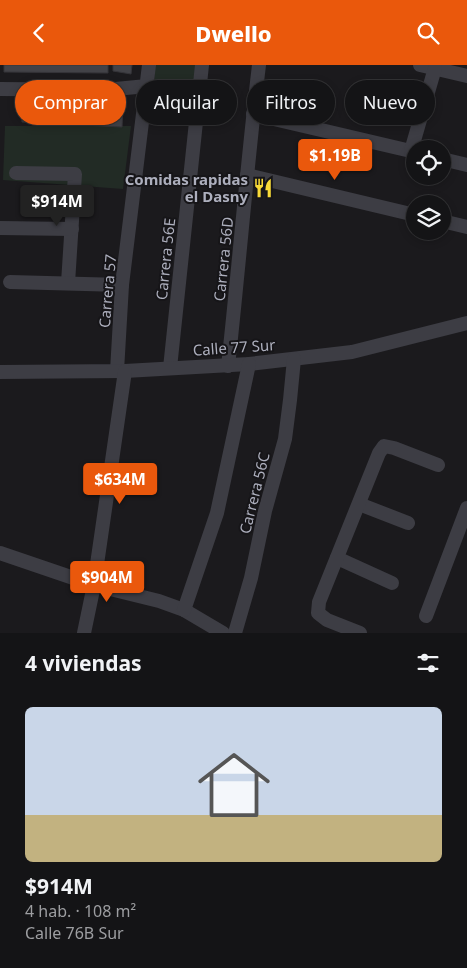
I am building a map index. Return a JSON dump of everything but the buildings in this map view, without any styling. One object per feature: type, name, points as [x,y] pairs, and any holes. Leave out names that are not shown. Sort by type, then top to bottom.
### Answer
[{"type":"street","name":"Carrera 57","points":[[148,80],[149,65]]},
{"type":"street","name":"Carrera 56E","points":[[170,368],[202,65]]},
{"type":"street","name":"Carrera 56D","points":[[257,80],[259,65]]},
{"type":"street","points":[[420,65],[467,76]]},
{"type":"street","points":[[416,140],[434,68]]},
{"type":"street","points":[[0,89],[105,90],[136,87]]},
{"type":"street","name":"Carrera 57","points":[[84,633],[94,585],[121,371],[122,285],[142,125]]},
{"type":"street","name":"Carrera 56D","points":[[228,366],[252,125]]},
{"type":"street","points":[[301,125],[406,149]]},
{"type":"street","points":[[451,161],[467,165]]},
{"type":"street","points":[[16,173],[75,174],[68,283]]},
{"type":"street","points":[[247,175],[406,213]]},
{"type":"street","points":[[451,223],[467,227]]},
{"type":"street","points":[[0,228],[72,229]]},
{"type":"street","points":[[10,282],[122,285]]},
{"type":"street","name":"Calle 77 Sur","points":[[0,372],[121,371],[249,364],[352,352],[467,323]]},
{"type":"street","name":"Carrera 56C","points":[[235,633],[251,578],[265,511],[285,439],[294,359]]},
{"type":"street","points":[[184,610],[217,513],[249,364]]},
{"type":"street","points":[[360,633],[327,620],[318,613],[319,602],[379,453],[384,446],[394,448],[438,465]]},
{"type":"street","points":[[359,504],[408,523]]},
{"type":"street","points":[[426,616],[467,508]]},
{"type":"street","points":[[0,553],[94,585],[160,601],[184,610],[223,633]]},
{"type":"street","points":[[337,558],[392,583]]},
{"type":"shaded area","points":[[155,65],[198,65],[196,80],[154,80]]},
{"type":"shaded area","points":[[5,126],[131,126],[123,189],[3,180]]},
{"type":"place","name":"Comidas rapidas el Dasny","points":[[263,188]]}]
